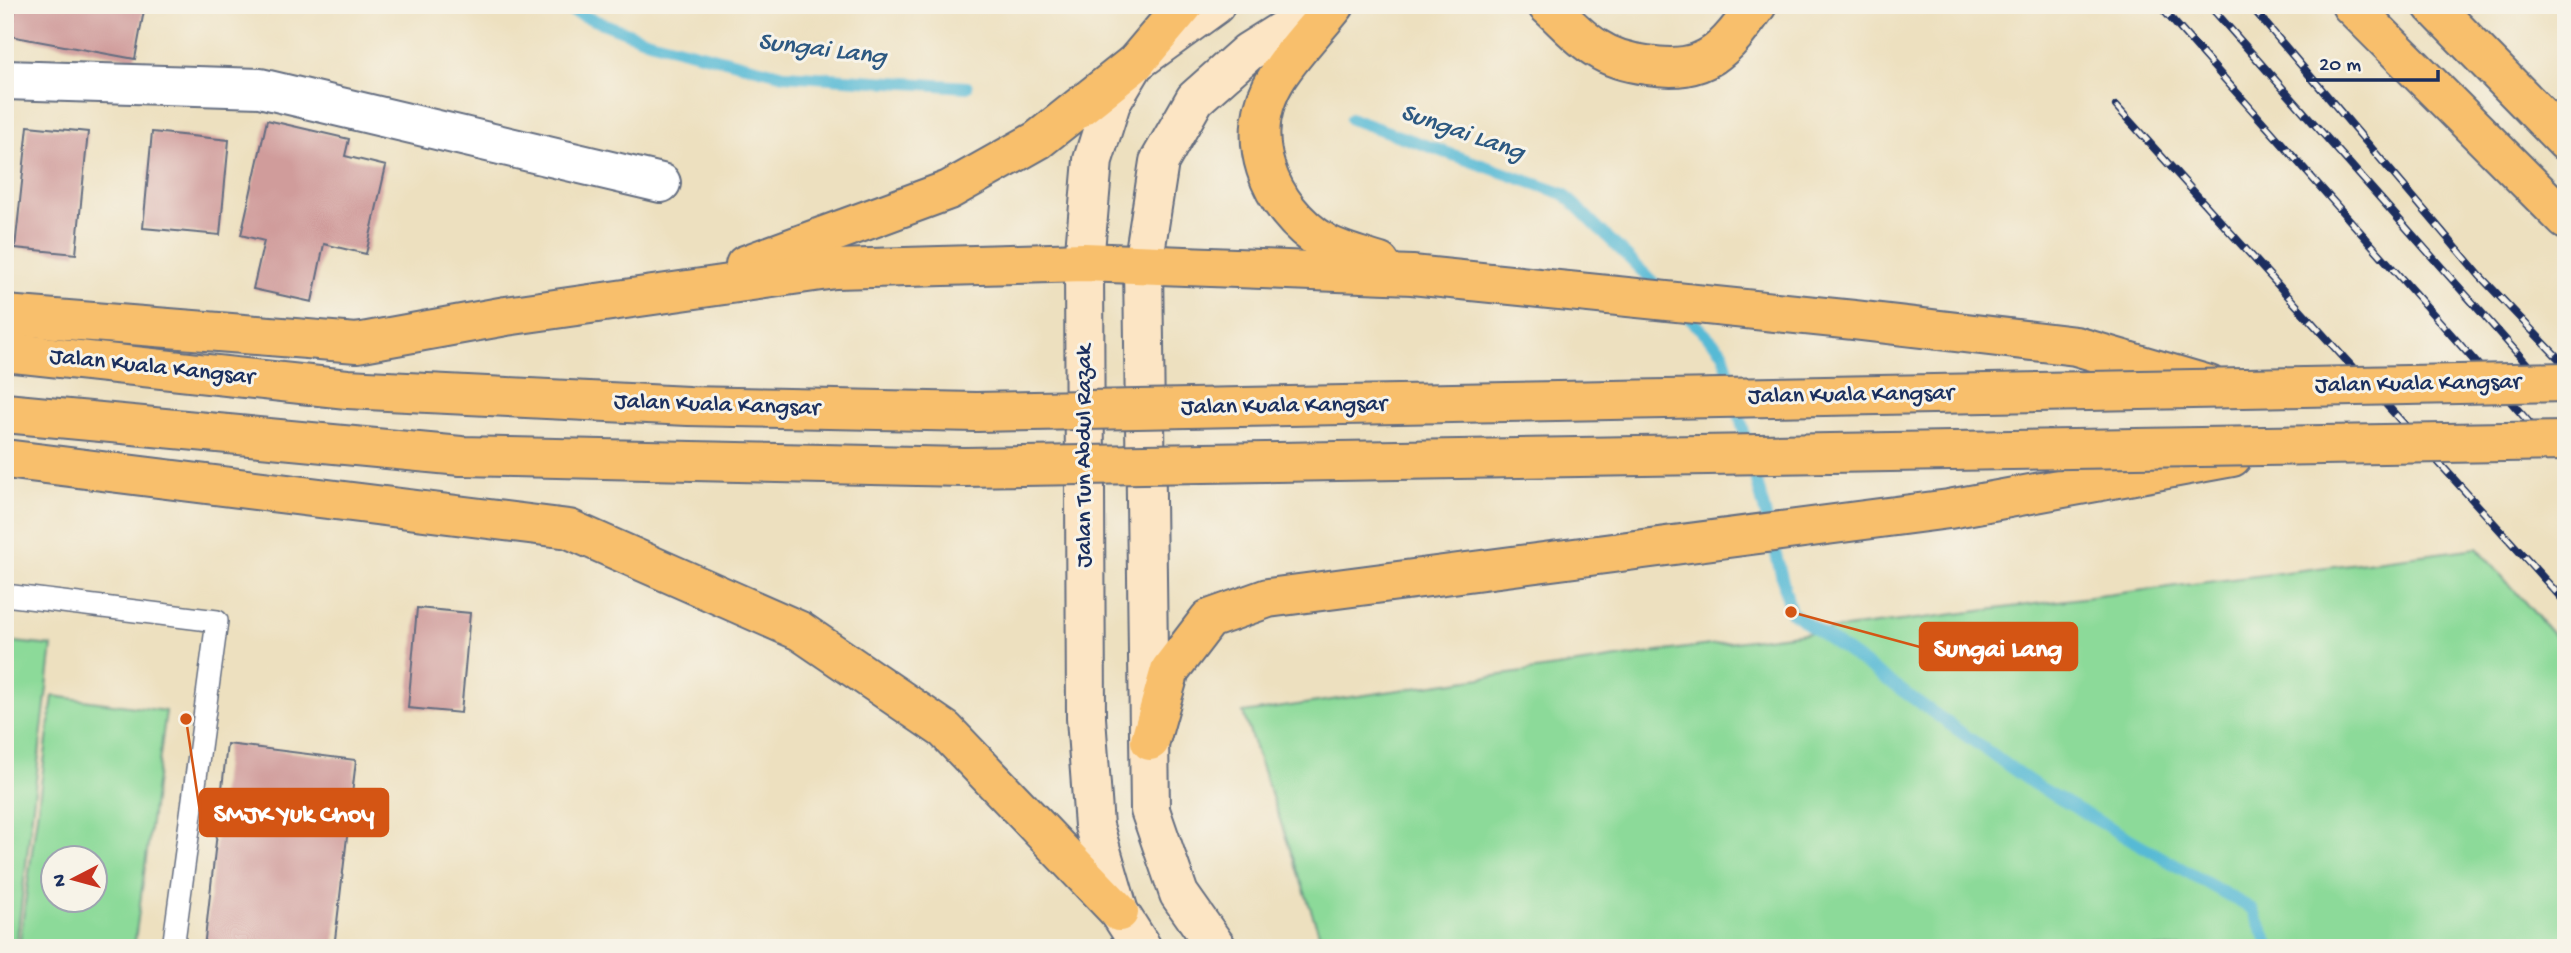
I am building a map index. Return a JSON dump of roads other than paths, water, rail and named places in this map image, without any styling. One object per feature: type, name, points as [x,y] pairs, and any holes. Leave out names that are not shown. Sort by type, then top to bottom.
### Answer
[{"type":"highway","points":[[671,292],[948,190],[1038,140],[1135,63],[1184,5]]},
{"type":"highway","points":[[1335,5],[1277,77],[1263,110],[1259,149],[1268,178],[1290,215],[1326,243],[1412,275]]},
{"type":"highway","points":[[1547,5],[1596,48],[1629,63],[1692,67],[1718,52],[1737,33],[1757,5]]},
{"type":"highway","points":[[2351,5],[2566,220]]},
{"type":"highway","points":[[2432,5],[2566,142]]},
{"type":"highway","points":[[2525,101],[2566,119]]},
{"type":"highway","points":[[5,315],[357,343],[671,292],[835,269],[1084,262],[1412,275],[2076,346],[2222,389]]},
{"type":"highway","name":"Jalan Kuala Kangsar","points":[[5,352],[347,389],[688,406],[975,412],[2566,382]]},
{"type":"highway","points":[[5,412],[461,456],[964,467],[2566,441]]},
{"type":"highway","points":[[1150,741],[1170,670],[1209,619],[1268,598],[1949,509],[2292,446]]},
{"type":"highway","points":[[5,460],[569,529],[800,631],[945,730],[1119,912]]},
{"type":"main road","name":"Jalan Tun Abdul Razak","points":[[1142,948],[1119,912],[1094,826],[1087,718],[1084,262],[1093,160],[1111,103],[1135,63],[1215,5]]},
{"type":"main road","points":[[1217,948],[1180,894],[1150,810],[1143,265],[1159,162],[1195,99],[1248,52],[1323,5]]},
{"type":"street","points":[[5,80],[260,88],[662,183]]},
{"type":"lane","points":[[5,595],[216,621],[173,948]]},
{"type":"waterway","name":"Sungai Lang","points":[[555,5],[649,41],[784,75],[967,87]]},
{"type":"waterway","name":"Sungai Lang","points":[[1351,119],[1564,194],[1662,291]]},
{"type":"waterway","name":"Sungai Lang","points":[[1682,311],[1723,352],[1791,612],[2034,784],[2252,909],[2271,948]]},
{"type":"railway","points":[[2159,5],[2566,464]]},
{"type":"railway","points":[[2209,5],[2566,408]]},
{"type":"railway","points":[[2250,5],[2480,276],[2566,366]]},
{"type":"railway","points":[[2116,106],[2566,603]]},
{"type":"place","name":"Sungai Lang","points":[[1791,612]]},
{"type":"place","name":"SMJK Yuk Choy","points":[[186,719]]}]
